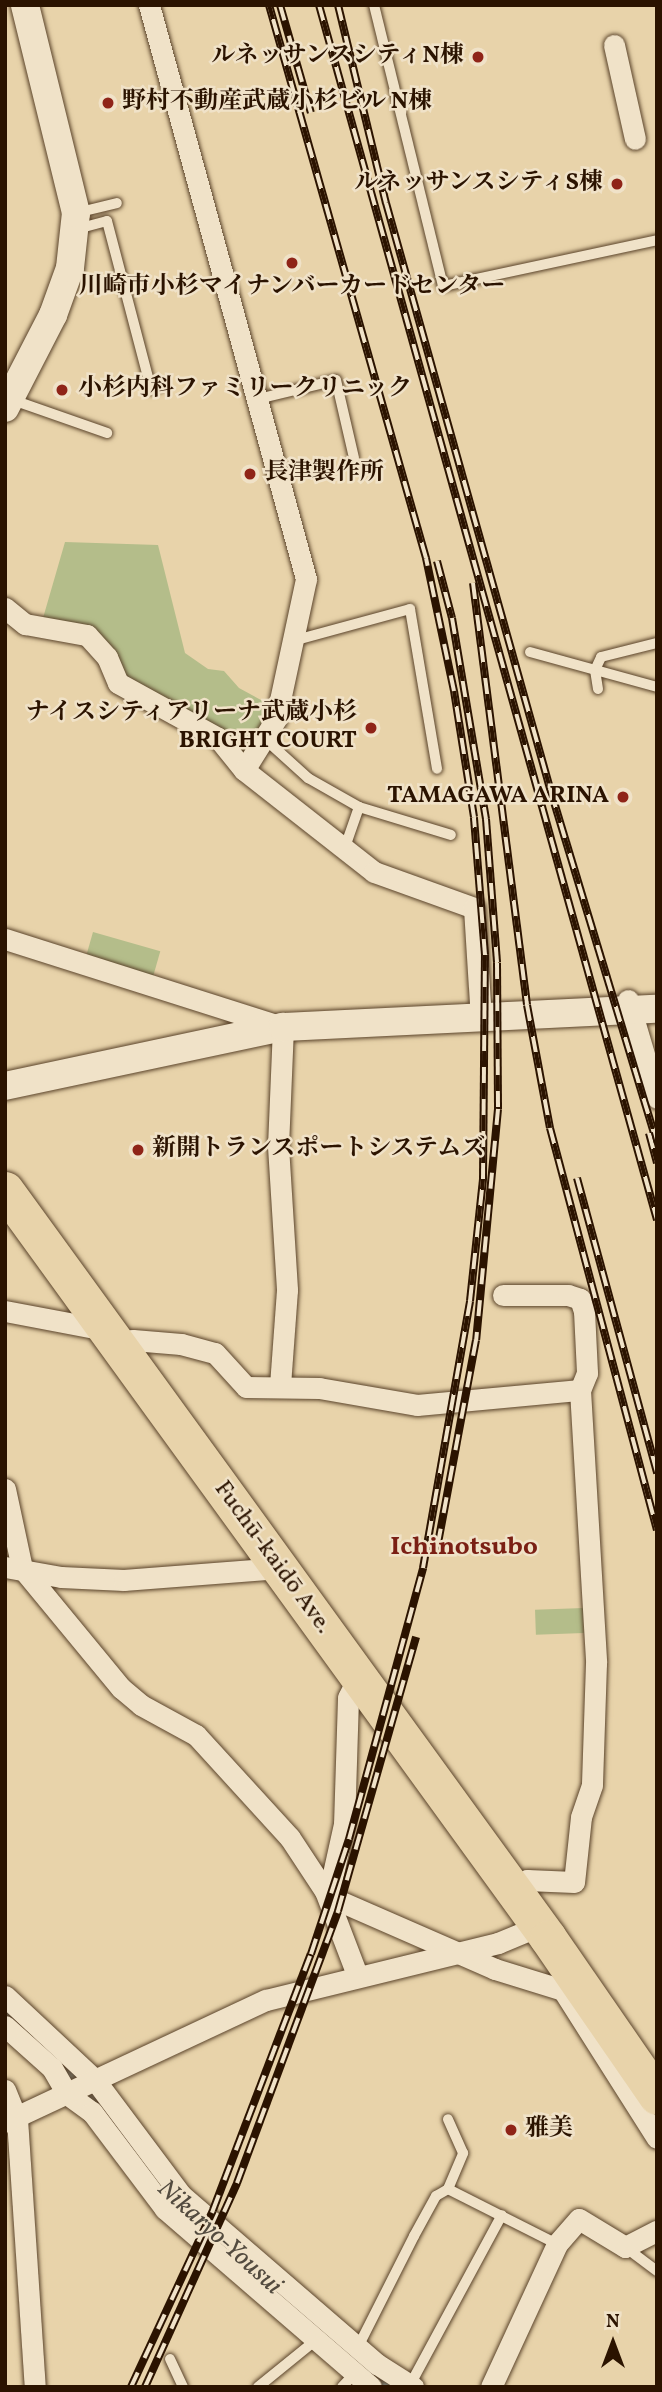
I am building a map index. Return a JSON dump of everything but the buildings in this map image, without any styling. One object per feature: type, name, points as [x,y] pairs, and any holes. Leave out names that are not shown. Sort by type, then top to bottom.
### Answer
[{"type":"highway","name":"Fuchū-kaidō Ave.","points":[[5,1190],[539,1926],[569,1984]]},
{"type":"highway","points":[[569,1984],[657,2096]]},
{"type":"street","points":[[8,404],[53,315],[70,268],[75,222],[25,5]]},
{"type":"street","points":[[149,5],[302,552],[306,579],[296,640],[267,740],[244,770]]},
{"type":"street","points":[[614,45],[635,139]]},
{"type":"street","points":[[5,608],[25,624],[87,635],[107,657],[118,683],[218,738],[244,770],[374,872],[474,908],[481,1018]]},
{"type":"street","points":[[5,939],[284,1027]]},
{"type":"street","points":[[5,1086],[284,1027],[481,1018],[638,1006],[657,1098]]},
{"type":"street","points":[[280,1386],[287,1290],[278,1146],[284,1027]]},
{"type":"street","points":[[503,1295],[568,1295],[580,1299],[587,1373],[580,1390],[596,1663],[592,1785],[581,1816],[574,1882],[527,1880],[513,1891]]},
{"type":"street","points":[[5,1311],[112,1337],[181,1343],[215,1353],[246,1387],[280,1386],[417,1405],[580,1390]]},
{"type":"street","points":[[5,1489],[14,1568],[121,1688],[141,1705],[196,1735],[290,1838],[328,1896],[357,1975]]},
{"type":"street","points":[[14,1568],[61,1577],[124,1580],[279,1568]]},
{"type":"street","points":[[328,1896],[344,1824],[348,1698],[358,1678]]},
{"type":"street","points":[[328,1896],[456,1952],[569,1984],[657,2138]]},
{"type":"street","points":[[11,2121],[265,2000],[456,1952],[539,1926]]},
{"type":"street","points":[[5,1996],[95,2080],[181,2195],[358,2347],[412,2386]]},
{"type":"street","points":[[5,2026],[52,2068],[67,2094],[92,2112],[165,2209],[317,2339],[356,2383]]},
{"type":"street","points":[[5,2090],[11,2121],[35,2387]]},
{"type":"street","points":[[491,2387],[557,2244],[579,2219],[625,2247],[657,2231]]},
{"type":"lane","points":[[374,5],[443,286],[657,240]]},
{"type":"lane","points":[[75,222],[117,203]]},
{"type":"lane","points":[[75,222],[107,221],[151,389],[161,386]]},
{"type":"lane","points":[[258,400],[336,380],[354,458]]},
{"type":"lane","points":[[8,404],[107,433]]},
{"type":"lane","points":[[296,640],[410,609],[437,769]]},
{"type":"lane","points":[[598,690],[595,670],[601,657],[657,643]]},
{"type":"lane","points":[[530,652],[657,687]]},
{"type":"lane","points":[[267,740],[308,778],[359,807],[451,835]]},
{"type":"lane","points":[[344,850],[359,807]]},
{"type":"lane","points":[[358,2347],[436,2196],[448,2189],[463,2153],[448,2119]]},
{"type":"lane","points":[[448,2189],[557,2244]]},
{"type":"lane","points":[[412,2386],[502,2214]]},
{"type":"lane","points":[[625,2247],[657,2271]]},
{"type":"lane","points":[[258,2387],[317,2339]]},
{"type":"lane","points":[[170,2358],[183,2387]]},
{"type":"green space","points":[[65,542],[158,545],[185,653],[208,669],[224,671],[239,688],[272,706],[246,755],[123,675],[120,663],[43,618]]},
{"type":"green space","points":[[93,932],[160,951],[153,978],[85,959]]},
{"type":"green space","points":[[583,1608],[584,1633],[536,1635],[535,1610]]},
{"type":"waterway","name":"Nikaryo-Yousui","points":[[5,2013],[43,2045],[99,2109]]},
{"type":"waterway","name":"Nikaryo-Yousui","points":[[315,2321],[390,2387]]},
{"type":"railway","points":[[131,2387],[213,2210],[311,1954],[349,1839],[423,1568],[470,1301],[483,1179],[485,955],[474,817],[454,691],[426,558],[269,5]]},
{"type":"railway","points":[[280,5],[311,113]]},
{"type":"railway","points":[[319,5],[657,1220]]},
{"type":"railway","points":[[338,5],[386,203],[551,792],[657,1142]]},
{"type":"railway","points":[[437,561],[452,618],[486,819],[497,963],[498,1109],[476,1340],[437,1549]]},
{"type":"railway","points":[[473,583],[527,1005],[550,1128],[657,1530]]},
{"type":"railway","points":[[649,1133],[657,1163]]},
{"type":"railway","points":[[577,1178],[657,1473]]},
{"type":"railway","points":[[145,2387],[237,2183],[338,1911],[416,1637]]},
{"type":"place","name":"ルネッサンスシティN棟","points":[[478,57]]},
{"type":"place","name":"野村不動産武蔵小杉ビル N棟","points":[[108,103]]},
{"type":"place","name":"ルネッサンスシティS棟","points":[[617,184]]},
{"type":"place","name":"川崎市小杉マイナンバーカードセンター","points":[[292,263]]},
{"type":"place","name":"小杉内科ファミリークリニック","points":[[62,390]]},
{"type":"place","name":"長津製作所","points":[[250,474]]},
{"type":"place","name":"ナイスシティアリーナ武蔵小杉 BRIGHT COURT","points":[[371,728]]},
{"type":"place","name":"TAMAGAWA ARINA","points":[[623,797]]},
{"type":"place","name":"新開トランスポートシステムズ","points":[[138,1150]]},
{"type":"place","name":"雅美","points":[[511,2130]]},
{"type":"district","name":"Ichinotsubo","points":[[464,1548]]}]
